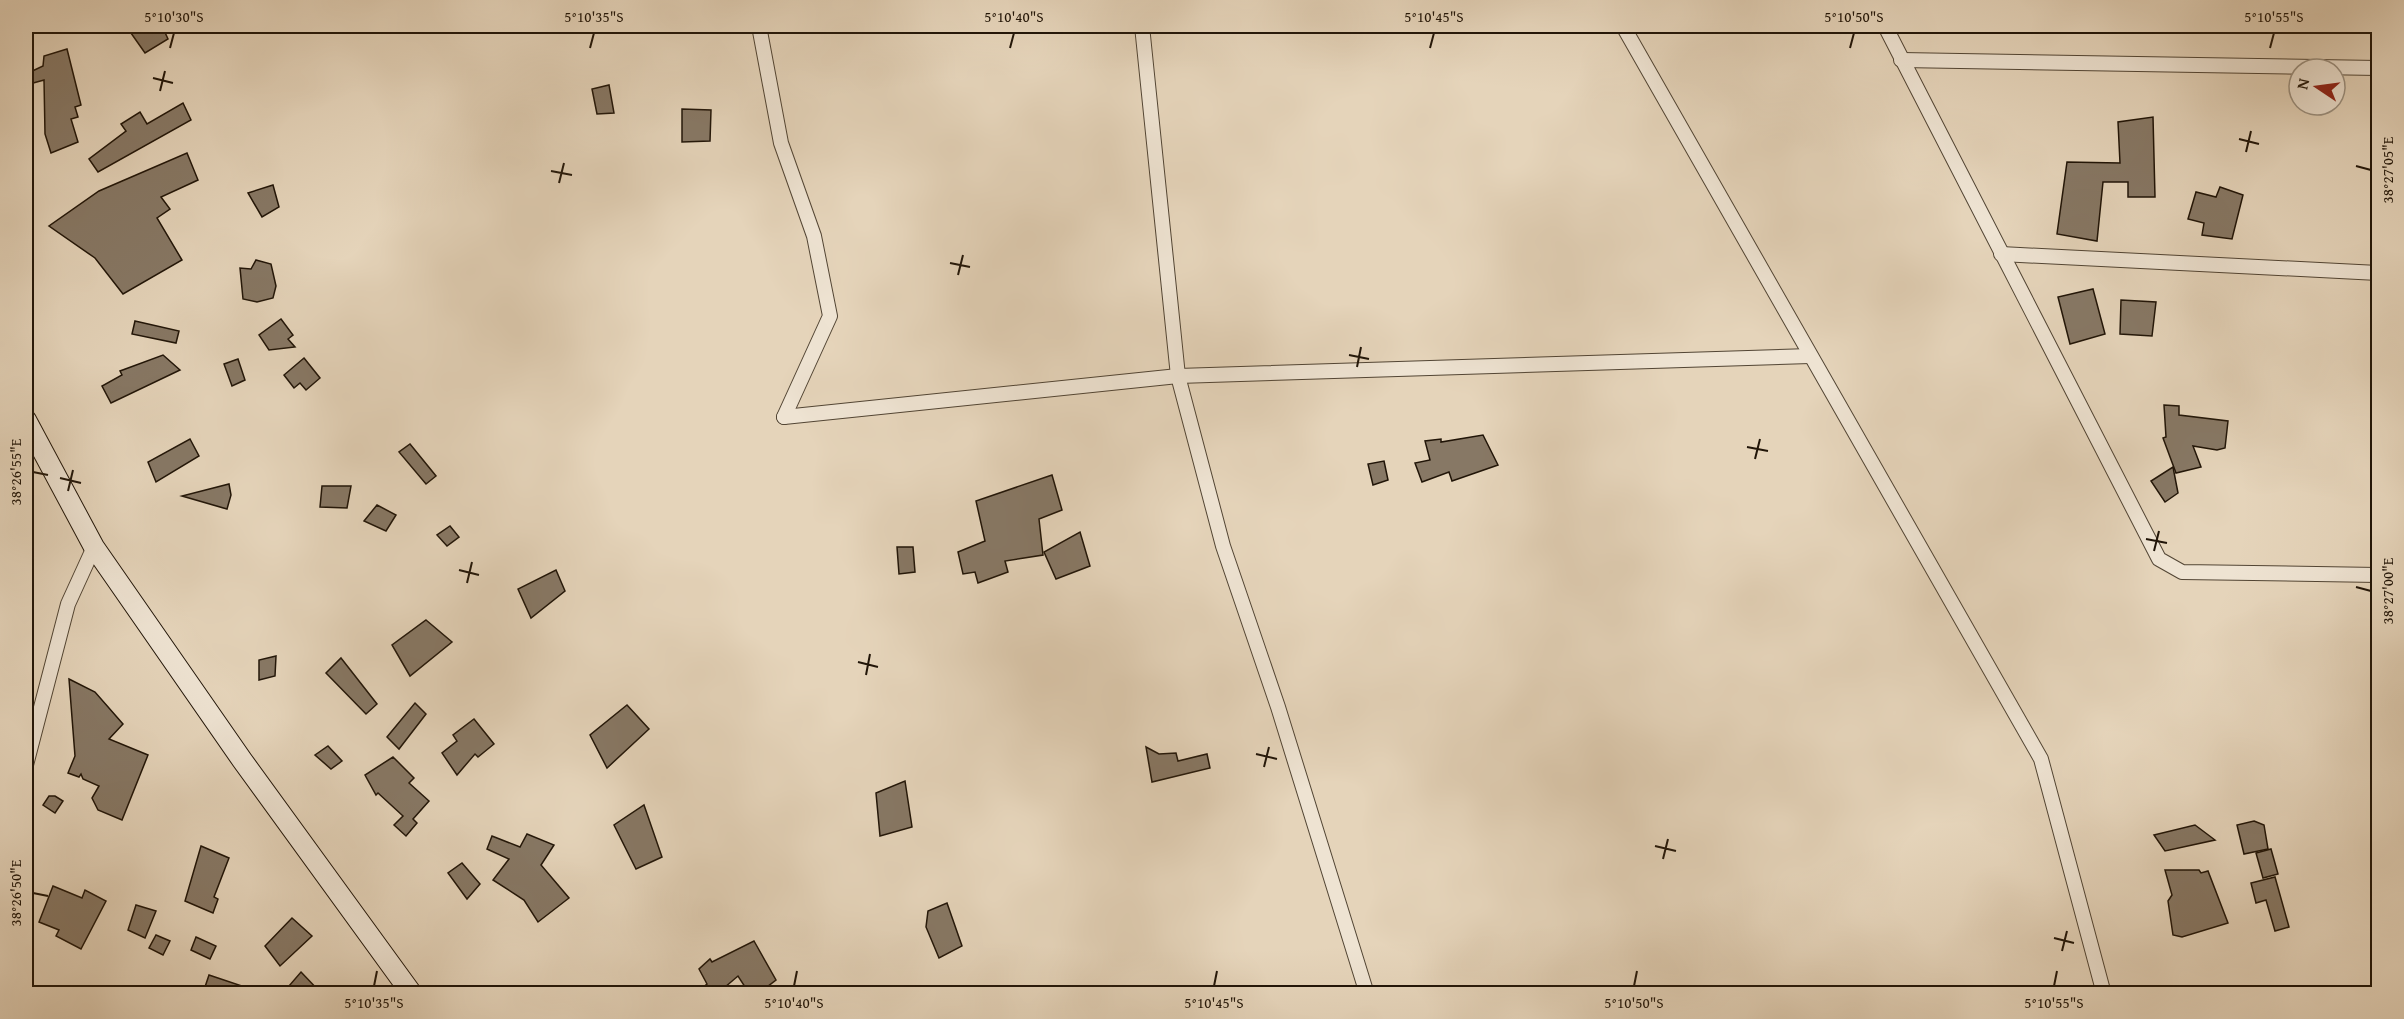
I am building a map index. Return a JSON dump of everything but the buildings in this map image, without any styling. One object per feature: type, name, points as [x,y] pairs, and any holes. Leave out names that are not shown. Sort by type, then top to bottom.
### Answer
[{"type":"main road","points":[[26,420],[94,547],[242,760],[412,993]]},
{"type":"street","points":[[759,26],[781,143],[814,236],[830,316],[784,417],[1178,376],[1810,356]]},
{"type":"street","points":[[1142,26],[1178,376],[1223,546],[1278,707],[1367,993]]},
{"type":"street","points":[[1623,26],[2041,759],[2104,993]]},
{"type":"street","points":[[1885,26],[1900,60],[2159,559],[2181,572],[2379,575]]},
{"type":"street","points":[[1900,60],[2379,68]]},
{"type":"street","points":[[2001,254],[2379,273]]},
{"type":"street","points":[[26,765],[68,604],[94,547]]}]
